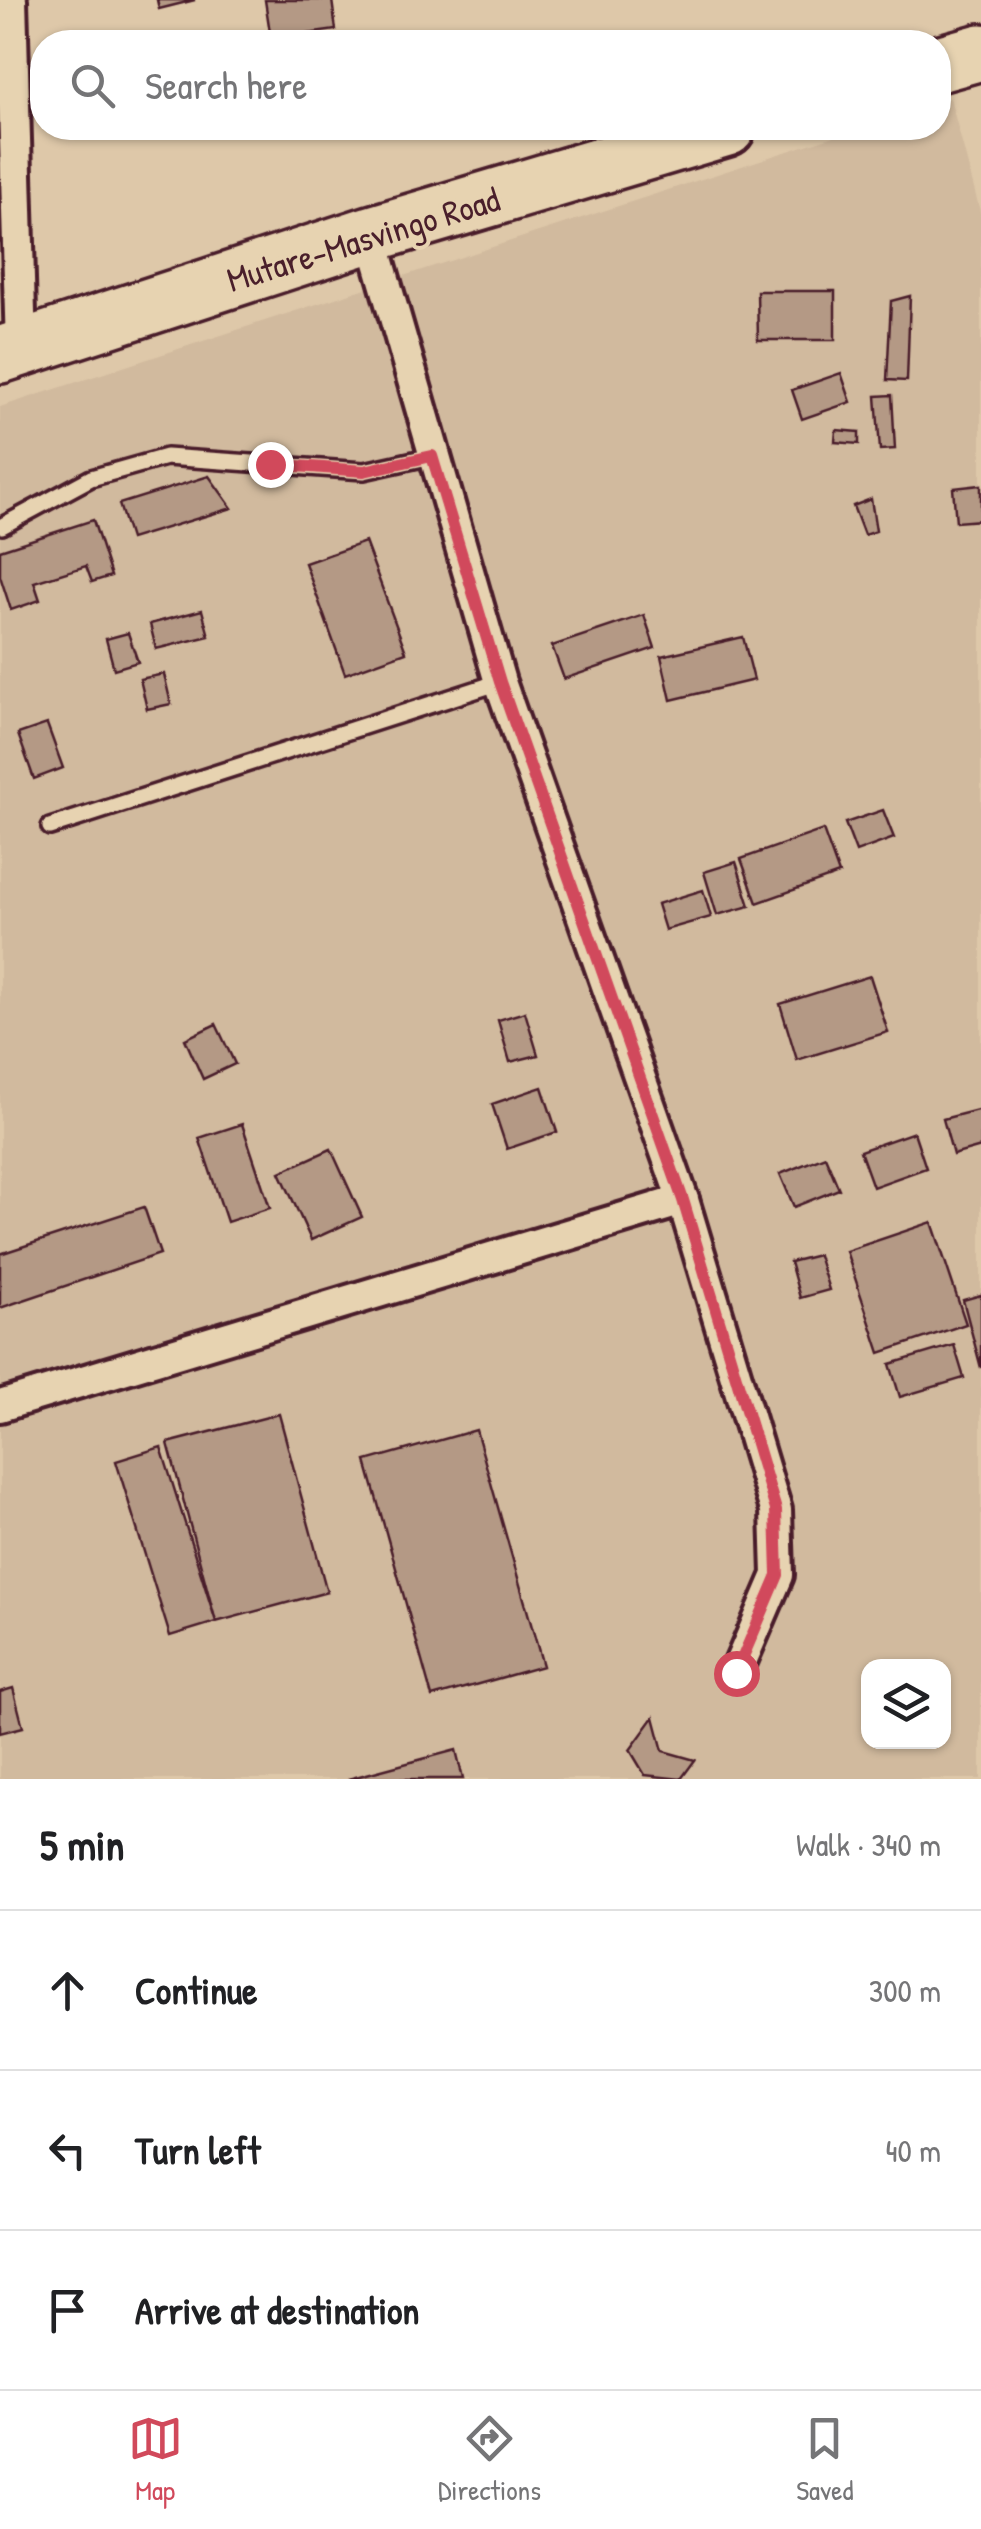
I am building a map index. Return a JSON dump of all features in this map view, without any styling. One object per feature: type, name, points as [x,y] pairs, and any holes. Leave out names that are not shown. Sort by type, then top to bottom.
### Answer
[{"type":"highway","points":[[951,60],[981,52]]},
{"type":"highway","name":"Mutare-Masvingo Road","points":[[10,352],[372,234],[687,140]]},
{"type":"street","points":[[10,352],[11,0]]},
{"type":"street","points":[[372,234],[432,456],[500,682],[683,1200],[776,1510],[778,1575],[736,1673]]},
{"type":"street","points":[[0,1406],[683,1200]]},
{"type":"lane","points":[[2,526],[91,478],[166,458],[364,471],[432,456]]},
{"type":"lane","points":[[50,827],[500,682]]},
{"type":"shaded area","points":[[951,102],[981,215],[981,1779],[0,1779],[0,407],[822,140],[951,140]]},
{"type":"building","points":[[157,0],[195,0],[159,9]]},
{"type":"building","points":[[265,0],[332,0],[336,30],[270,30]]},
{"type":"building","points":[[757,291],[835,291],[835,340],[758,340]]},
{"type":"building","points":[[910,296],[907,381],[887,380],[891,301]]},
{"type":"building","points":[[841,373],[851,402],[802,419],[792,390]]},
{"type":"building","points":[[892,395],[895,449],[880,450],[876,396]]},
{"type":"building","points":[[836,430],[859,432],[859,444],[835,442]]},
{"type":"building","points":[[209,476],[232,508],[130,539],[119,504]]},
{"type":"building","points":[[981,485],[981,520],[956,522],[953,488]]},
{"type":"building","points":[[871,499],[876,531],[864,535],[853,506]]},
{"type":"building","points":[[93,520],[111,576],[92,582],[86,566],[34,582],[40,600],[11,610],[0,576],[0,550]]},
{"type":"building","points":[[365,542],[406,652],[345,674],[305,563]]},
{"type":"building","points":[[202,610],[209,636],[156,649],[150,624]]},
{"type":"building","points":[[644,615],[655,648],[564,679],[552,646]]},
{"type":"building","points":[[128,633],[138,662],[114,669],[106,639]]},
{"type":"building","points":[[743,637],[754,680],[671,700],[661,656]]},
{"type":"building","points":[[164,674],[171,704],[147,709],[140,679]]},
{"type":"building","points":[[47,724],[63,768],[34,779],[18,734]]},
{"type":"building","points":[[883,810],[894,838],[856,852],[845,823]]},
{"type":"building","points":[[823,830],[839,874],[757,903],[741,859]]},
{"type":"building","points":[[736,862],[750,906],[717,915],[704,872]]},
{"type":"building","points":[[703,890],[711,917],[665,930],[657,904]]},
{"type":"building","points":[[870,976],[888,1032],[797,1060],[780,1004]]},
{"type":"building","points":[[525,1012],[538,1055],[510,1062],[498,1020]]},
{"type":"building","points":[[216,1024],[235,1064],[203,1079],[185,1039]]},
{"type":"building","points":[[542,1087],[557,1132],[507,1149],[492,1104]]},
{"type":"building","points":[[981,1109],[981,1147],[953,1155],[943,1119]]},
{"type":"building","points":[[242,1124],[270,1208],[227,1222],[199,1138]]},
{"type":"building","points":[[914,1132],[926,1168],[873,1187],[860,1151]]},
{"type":"building","points":[[331,1149],[362,1217],[311,1240],[280,1172]]},
{"type":"building","points":[[825,1156],[839,1189],[794,1207],[780,1174]]},
{"type":"building","points":[[144,1207],[160,1254],[0,1308],[0,1254]]},
{"type":"building","points":[[932,1222],[966,1324],[880,1353],[846,1251]]},
{"type":"building","points":[[818,1255],[829,1290],[800,1298],[790,1262]]},
{"type":"building","points":[[981,1295],[981,1368],[963,1300]]},
{"type":"building","points":[[954,1345],[964,1378],[900,1397],[890,1364]]},
{"type":"building","points":[[279,1414],[327,1592],[216,1622],[168,1443]]},
{"type":"building","points":[[476,1430],[543,1666],[432,1697],[366,1461]]},
{"type":"building","points":[[161,1447],[216,1622],[170,1636],[116,1461]]},
{"type":"building","points":[[13,1688],[23,1727],[0,1733],[0,1692]]},
{"type":"building","points":[[654,1717],[663,1751],[695,1760],[681,1779],[645,1775],[630,1750]]},
{"type":"building","points":[[456,1750],[463,1779],[348,1779]]},
{"type":"route","points":[[270,464],[364,471],[432,456],[500,682],[683,1200],[776,1510],[778,1575],[736,1673]]}]
